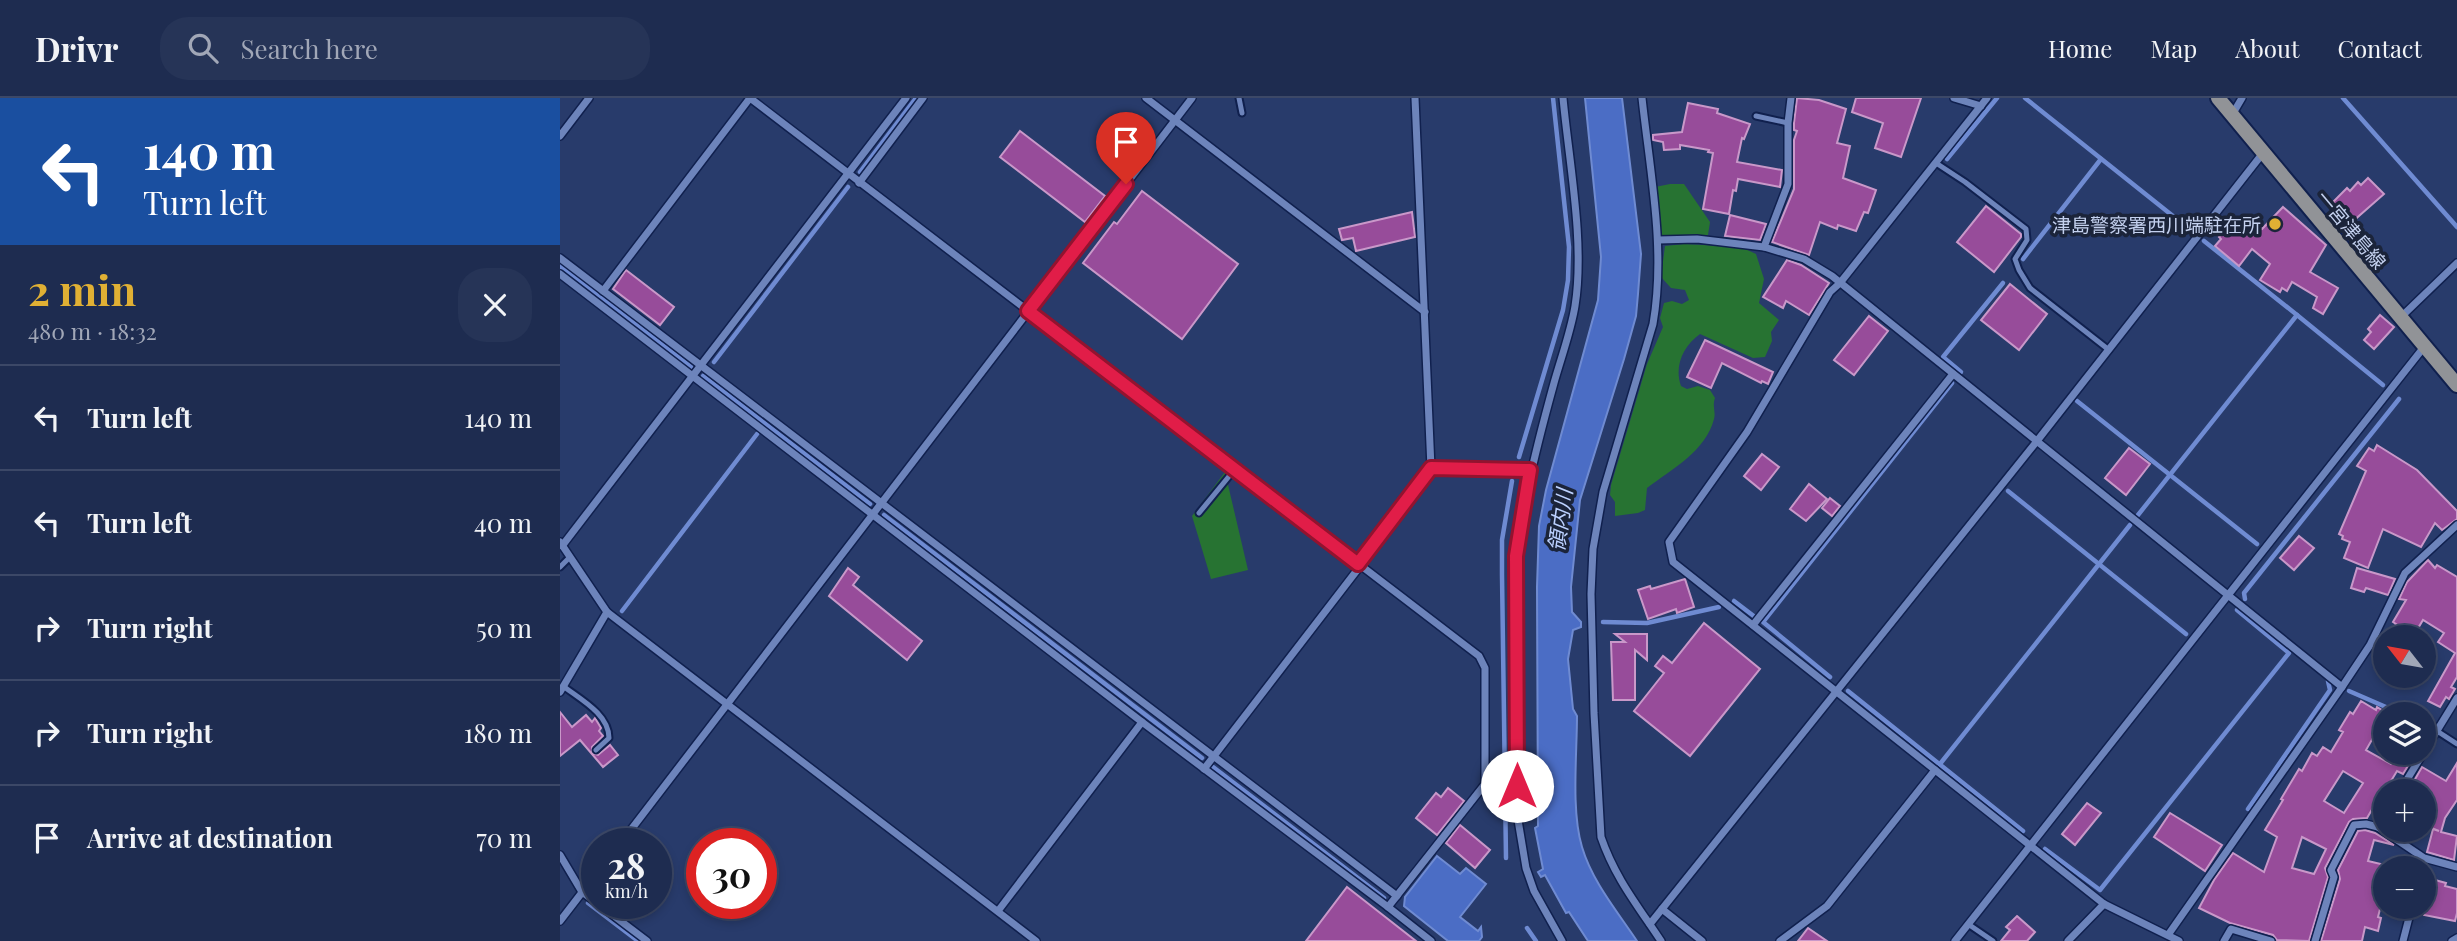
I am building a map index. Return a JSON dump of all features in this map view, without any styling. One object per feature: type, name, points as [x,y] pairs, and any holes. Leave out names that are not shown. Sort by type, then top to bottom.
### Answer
[{"type":"main road","name":"一宮津島線","points":[[2217,98],[2457,385]]},
{"type":"street","points":[[560,136],[589,98]]},
{"type":"street","points":[[603,291],[750,98],[1479,656],[1485,668],[1485,784],[1388,907]]},
{"type":"street","points":[[906,98],[561,544],[607,611],[1036,941]]},
{"type":"street","points":[[859,183],[923,98]]},
{"type":"street","points":[[1146,98],[1425,312]]},
{"type":"street","points":[[632,828],[1192,98]]},
{"type":"street","points":[[1204,769],[1431,468],[1415,98]]},
{"type":"street","points":[[1562,941],[1534,891],[1526,868],[1517,814],[1516,556],[1530,470],[1575,307],[1579,273],[1563,98]]},
{"type":"street","points":[[1642,98],[1658,240],[1658,298],[1653,324],[1603,492],[1593,549],[1591,594],[1601,838],[1620,881],[1661,941]]},
{"type":"street","points":[[1764,247],[1788,184],[1788,123],[1791,98]]},
{"type":"street","points":[[1954,98],[1981,106]]},
{"type":"street","points":[[1987,98],[1840,283],[1830,292],[1747,432],[1670,542],[1673,562],[2104,904],[2179,941]]},
{"type":"street","points":[[2232,115],[2242,98]]},
{"type":"street","points":[[1650,924],[2037,441],[2263,152]]},
{"type":"street","points":[[1658,240],[1697,239],[1764,247],[1804,259],[1840,283],[2343,687]]},
{"type":"street","points":[[560,258],[1396,896]]},
{"type":"street","points":[[2400,318],[2457,263]]},
{"type":"street","points":[[560,274],[1431,941]]},
{"type":"street","points":[[1955,941],[2424,347]]},
{"type":"street","points":[[1753,625],[1953,374]]},
{"type":"street","points":[[1431,468],[1530,470]]},
{"type":"street","points":[[2168,935],[2343,687],[2370,645],[2405,573],[2457,525]]},
{"type":"street","points":[[562,689],[607,611]]},
{"type":"street","points":[[2408,779],[2457,698]]},
{"type":"street","points":[[998,911],[1142,722]]},
{"type":"street","points":[[1780,941],[1827,906],[1935,770]]},
{"type":"street","points":[[2315,941],[2334,877],[2331,870],[2354,825],[2373,826]]},
{"type":"street","points":[[2400,842],[2421,856]]},
{"type":"street","points":[[560,855],[581,890]]},
{"type":"street","points":[[2436,861],[2457,867]]},
{"type":"street","points":[[560,921],[581,893]]},
{"type":"street","points":[[2068,941],[2104,904]]},
{"type":"street","points":[[1662,909],[1702,941]]},
{"type":"street","points":[[618,919],[647,941]]},
{"type":"street","points":[[2403,941],[2409,919]]},
{"type":"street","points":[[2224,941],[2231,929],[2271,941]]},
{"type":"street","points":[[2452,941],[2457,938]]},
{"type":"lane","points":[[1239,98],[1242,113]]},
{"type":"lane","points":[[1756,116],[1788,123]]},
{"type":"lane","points":[[1936,163],[2026,229],[2027,240],[2015,259],[2030,288],[2109,350]]},
{"type":"lane","points":[[1199,513],[1235,469]]},
{"type":"lane","points":[[560,567],[570,557]]},
{"type":"lane","points":[[562,689],[596,710],[609,732],[609,738],[596,750]]},
{"type":"lane","points":[[2437,732],[2457,744]]},
{"type":"lane","points":[[1968,924],[1993,941]]},
{"type":"green space","points":[[1684,184],[1710,222],[1708,235],[1661,236],[1655,187]]},
{"type":"green space","points":[[1684,244],[1741,247],[1756,254],[1764,279],[1759,303],[1779,320],[1771,332],[1772,341],[1765,357],[1753,358],[1700,334],[1689,344],[1679,364],[1679,379],[1681,386],[1687,389],[1698,386],[1710,390],[1715,398],[1710,430],[1696,450],[1647,488],[1645,510],[1615,516],[1615,502],[1610,495],[1611,485],[1647,364],[1663,327],[1660,318],[1664,303],[1672,301],[1682,304],[1689,300],[1685,290],[1671,288],[1661,277],[1665,246]]},
{"type":"green space","points":[[1225,472],[1248,570],[1211,579],[1192,516]]},
{"type":"water","name":"領内川","points":[[1585,98],[1622,98],[1641,254],[1636,316],[1580,500],[1571,587],[1572,612],[1581,622],[1581,627],[1573,630],[1568,659],[1573,709],[1577,716],[1577,817],[1586,860],[1606,896],[1637,941],[1588,941],[1569,912],[1566,913],[1545,875],[1541,877],[1538,872],[1543,869],[1535,828],[1538,826],[1539,526],[1546,490],[1598,300],[1601,257]]},
{"type":"water","points":[[1437,856],[1460,874],[1466,868],[1486,884],[1460,917],[1478,931],[1481,927],[1482,937],[1479,941],[1448,941],[1404,906],[1405,897]]},
{"type":"building","points":[[1797,98],[1819,100],[1846,109],[1837,143],[1850,146],[1843,178],[1876,190],[1868,213],[1864,212],[1856,231],[1838,225],[1837,229],[1820,222],[1809,255],[1772,242],[1794,189],[1794,140],[1797,131],[1794,130],[1794,123]]},
{"type":"building","points":[[1856,98],[1921,98],[1901,157],[1875,148],[1883,123],[1852,112]]},
{"type":"building","points":[[1688,103],[1718,109],[1717,113],[1750,124],[1744,139],[1742,138],[1737,162],[1782,170],[1780,187],[1738,179],[1736,191],[1733,190],[1729,214],[1703,209],[1713,153],[1680,145],[1680,149],[1664,150],[1663,142],[1653,140],[1653,135],[1682,132]]},
{"type":"building","points":[[1020,131],[1105,196],[1085,222],[1000,157]]},
{"type":"building","points":[[2368,178],[2384,194],[2352,222],[2333,202],[2347,188],[2350,191],[2358,182],[2361,185]]},
{"type":"building","points":[[1142,191],[1238,264],[1182,339],[1083,263]]},
{"type":"building","points":[[1986,206],[2021,234],[1994,272],[1957,242]]},
{"type":"building","points":[[2283,207],[2326,245],[2310,272],[2338,288],[2323,314],[2313,308],[2317,297],[2292,282],[2287,291],[2282,288],[2280,292],[2260,280],[2270,264],[2252,249],[2239,266],[2215,246],[2232,222],[2249,236],[2253,230],[2255,232],[2259,228],[2262,229]]},
{"type":"building","points":[[1412,212],[1415,237],[1356,251],[1353,238],[1342,240],[1339,229]]},
{"type":"building","points":[[1730,215],[1766,224],[1760,240],[1725,236]]},
{"type":"building","points":[[1787,260],[1801,265],[1829,283],[1809,315],[1786,301],[1783,308],[1763,297]]},
{"type":"building","points":[[626,270],[674,307],[660,325],[613,289]]},
{"type":"building","points":[[2010,284],[2047,314],[2019,350],[1981,320]]},
{"type":"building","points":[[2380,315],[2394,327],[2374,349],[2364,340],[2371,332],[2368,329]]},
{"type":"building","points":[[1869,316],[1888,331],[1854,375],[1834,360]]},
{"type":"building","points":[[1705,340],[1773,372],[1768,384],[1722,363],[1711,388],[1687,377]]},
{"type":"building","points":[[2377,445],[2417,470],[2457,511],[2457,519],[2442,530],[2435,523],[2421,547],[2383,529],[2368,568],[2344,558],[2350,542],[2342,539],[2343,536],[2339,534],[2366,471],[2357,466],[2369,448],[2374,451]]},
{"type":"building","points":[[2129,448],[2150,464],[2126,495],[2105,478]]},
{"type":"building","points":[[1762,454],[1779,467],[1761,490],[1744,476]]},
{"type":"building","points":[[1809,484],[1827,499],[1806,521],[1790,509]]},
{"type":"building","points":[[1830,498],[1840,506],[1832,516],[1822,508]]},
{"type":"building","points":[[2299,536],[2314,548],[2294,570],[2280,558]]},
{"type":"building","points":[[2428,560],[2435,568],[2437,565],[2457,577],[2457,677],[2451,687],[2455,689],[2440,707],[2436,702],[2428,701],[2455,653],[2438,642],[2444,633],[2436,628],[2436,625],[2423,620],[2420,625],[2395,625],[2393,622],[2406,600],[2399,599],[2407,582]]},
{"type":"building","points":[[848,568],[859,577],[853,585],[922,641],[907,660],[829,596]]},
{"type":"building","points":[[2357,568],[2395,579],[2388,595],[2366,588],[2364,592],[2351,588]]},
{"type":"building","points":[[1685,579],[1694,607],[1677,613],[1676,609],[1648,619],[1638,590]]},
{"type":"building","points":[[1704,623],[1760,669],[1690,756],[1634,711],[1664,673],[1655,666],[1663,656],[1672,663]]},
{"type":"building","points":[[1615,634],[1647,634],[1647,660],[1635,650],[1635,700],[1613,700],[1611,642],[1625,642]]},
{"type":"building","points":[[2361,701],[2373,708],[2373,738],[2366,750],[2373,754],[2373,765],[2409,765],[2403,774],[2397,771],[2392,779],[2373,779],[2373,808],[2367,818],[2349,822],[2325,868],[2328,877],[2309,941],[2277,940],[2273,935],[2230,923],[2199,908],[2233,853],[2264,872],[2277,837],[2265,830],[2283,800],[2281,799],[2312,753],[2317,756],[2323,747],[2331,752],[2343,732],[2339,730],[2350,712],[2353,714]],"holes":[[[2343,771],[2363,783],[2344,813],[2324,801]],[[2302,837],[2326,849],[2314,874],[2292,868]]]},
{"type":"building","points":[[560,712],[572,727],[586,715],[592,722],[595,718],[603,736],[592,747],[592,753],[598,755],[610,745],[618,755],[603,767],[580,740],[560,756]]},
{"type":"building","points":[[2457,763],[2457,800],[2445,818],[2441,832],[2457,836],[2454,860],[2427,852],[2430,842],[2436,842],[2436,830],[2439,831],[2436,830],[2436,779],[2415,779],[2422,767],[2446,781]]},
{"type":"building","points":[[1448,788],[1464,801],[1437,835],[1416,818],[1436,793],[1441,797]]},
{"type":"building","points":[[2087,803],[2101,813],[2075,845],[2062,834]]},
{"type":"building","points":[[2170,813],[2222,845],[2205,871],[2154,837]]},
{"type":"building","points":[[1460,825],[1490,850],[1475,868],[1446,843]]},
{"type":"building","points":[[2358,831],[2373,832],[2368,861],[2373,862],[2373,919],[2381,919],[2378,931],[2365,927],[2362,941],[2321,941],[2340,879],[2338,870]]},
{"type":"building","points":[[2436,880],[2457,889],[2455,921],[2436,917]]},
{"type":"building","points":[[1347,887],[1416,941],[1306,941]]},
{"type":"building","points":[[2017,916],[2035,932],[2027,941],[2001,941],[2010,930],[2006,927]]},
{"type":"building","points":[[1808,928],[1827,941],[1798,941]]},
{"type":"waterway","points":[[860,172],[916,98]]},
{"type":"waterway","points":[[1519,457],[1563,310],[1568,280],[1569,247],[1553,98]]},
{"type":"waterway","points":[[1947,159],[1997,98]]},
{"type":"waterway","points":[[2025,98],[2193,232]]},
{"type":"waterway","points":[[2343,98],[2457,227]]},
{"type":"waterway","points":[[2023,259],[2101,159]]},
{"type":"waterway","points":[[714,362],[848,187]]},
{"type":"waterway","points":[[2138,515],[2297,315],[2204,241]]},
{"type":"waterway","points":[[560,266],[691,367]]},
{"type":"waterway","points":[[1961,372],[1943,357],[2003,283]]},
{"type":"waterway","points":[[2297,315],[2383,385]]},
{"type":"waterway","points":[[703,376],[870,504]]},
{"type":"waterway","points":[[1830,677],[1763,622],[1952,383]]},
{"type":"waterway","points":[[2245,599],[2244,593],[2399,399]]},
{"type":"waterway","points":[[2077,401],[2257,544]]},
{"type":"waterway","points":[[622,611],[757,434]]},
{"type":"waterway","points":[[1506,858],[1502,540],[1512,481]]},
{"type":"waterway","points":[[2008,491],[2186,634]]},
{"type":"waterway","points":[[884,515],[1202,758]]},
{"type":"waterway","points":[[1940,764],[2130,525]]},
{"type":"waterway","points":[[1734,601],[1755,617]]},
{"type":"waterway","points":[[1603,622],[1647,623],[1719,607]]},
{"type":"waterway","points":[[2045,849],[2100,890],[2289,653],[2237,610]]},
{"type":"waterway","points":[[2248,809],[2330,690],[2328,681]]},
{"type":"waterway","points":[[1848,691],[2023,831]]},
{"type":"waterway","points":[[2349,691],[2374,702]]},
{"type":"waterway","points":[[1213,767],[1384,898]]},
{"type":"waterway","points":[[609,919],[638,941]]},
{"type":"waterway","points":[[1527,928],[1536,941]]},
{"type":"place","name":"津島警察署西川端駐在所","points":[[2275,224]]},
{"type":"route","points":[[1126,184],[1028,311],[1358,564],[1431,468],[1530,470],[1516,556],[1517,786]]}]
